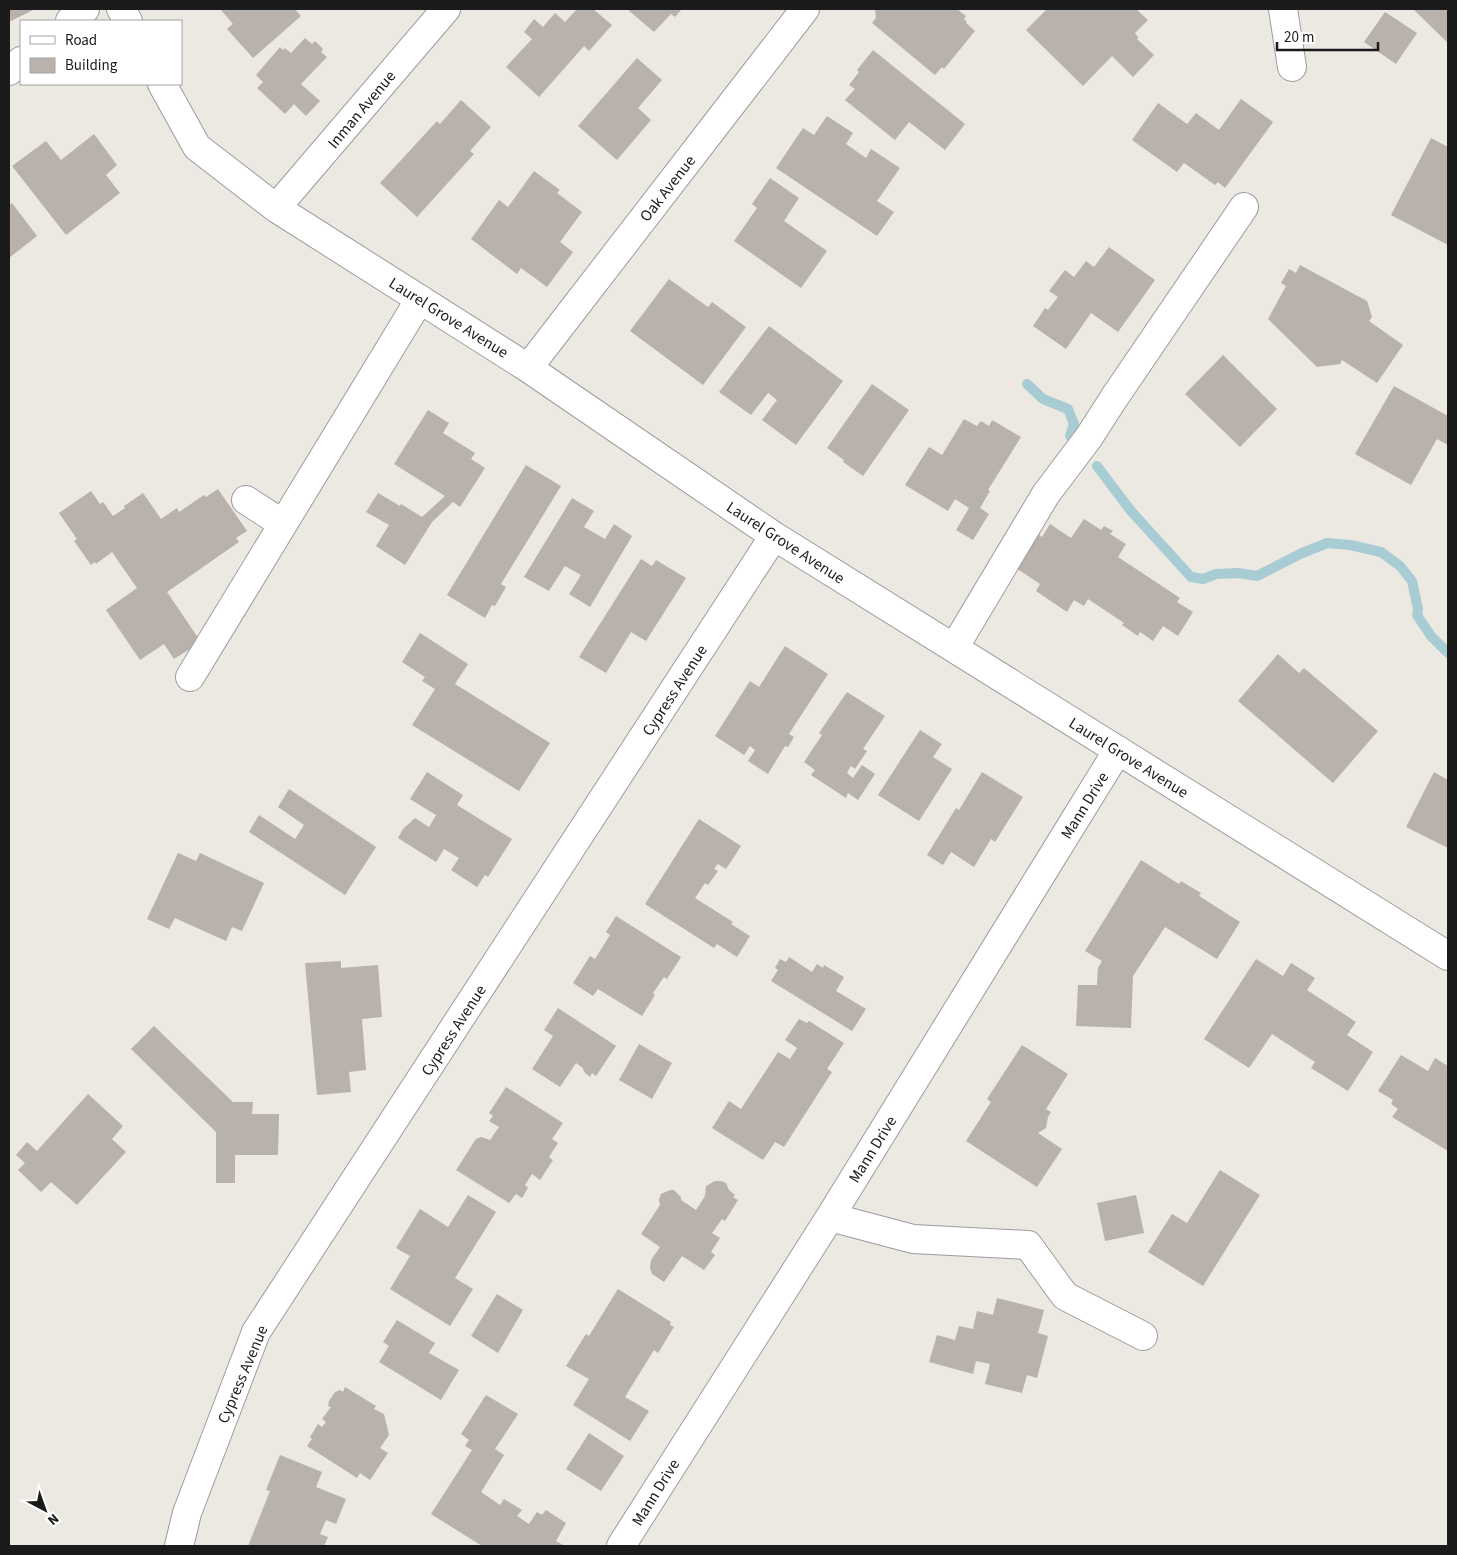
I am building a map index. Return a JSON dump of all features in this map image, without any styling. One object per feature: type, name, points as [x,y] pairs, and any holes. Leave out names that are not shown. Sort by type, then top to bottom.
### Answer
[{"type":"street","points":[[71,20],[85,9]]},
{"type":"street","points":[[121,9],[127,20]]},
{"type":"street","name":"Inman Avenue","points":[[276,208],[446,9]]},
{"type":"street","name":"Oak Avenue","points":[[528,368],[805,9]]},
{"type":"street","points":[[1283,9],[1292,67]]},
{"type":"street","points":[[9,71],[20,62]]},
{"type":"street","name":"Laurel Grove Avenue","points":[[163,85],[197,147],[276,208],[528,368],[774,536],[1448,956]]},
{"type":"street","points":[[954,648],[1046,494],[1088,437],[1244,207]]},
{"type":"street","points":[[190,677],[420,299]]},
{"type":"street","points":[[246,500],[283,524]]},
{"type":"street","name":"Cypress Avenue","points":[[179,1546],[187,1513],[256,1332],[774,536]]},
{"type":"street","name":"Mann Drive","points":[[621,1546],[830,1217],[1118,750]]},
{"type":"street","points":[[830,1217],[913,1239],[1028,1245],[1065,1296],[1144,1336]]},
{"type":"building","points":[[9,9],[35,9],[9,22]]},
{"type":"building","points":[[220,9],[295,9],[301,16],[253,58],[227,29],[233,24]]},
{"type":"building","points":[[577,9],[593,9],[612,25],[589,51],[584,46],[539,97],[506,67],[532,39],[524,32],[534,19],[543,27],[555,13],[565,22]]},
{"type":"building","points":[[627,9],[681,10],[675,17],[671,14],[654,32]]},
{"type":"building","points":[[957,9],[966,16],[964,19],[966,23],[975,31],[944,69],[942,67],[935,75],[872,23],[876,18],[875,10]]},
{"type":"building","points":[[1047,9],[1136,9],[1148,20],[1135,33],[1138,37],[1137,39],[1154,55],[1133,77],[1112,56],[1083,86],[1026,30]]},
{"type":"building","points":[[1413,9],[1448,9],[1448,43]]},
{"type":"building","points":[[1385,12],[1417,33],[1396,64],[1364,42]]},
{"type":"building","points":[[305,38],[312,44],[315,41],[323,49],[321,52],[327,57],[301,84],[320,101],[306,116],[294,104],[285,114],[257,88],[263,82],[256,75],[280,47],[283,50],[285,48],[291,53]]},
{"type":"building","points":[[873,50],[965,124],[945,150],[909,122],[895,140],[845,100],[855,89],[849,85],[859,72],[857,70]]},
{"type":"building","points":[[637,58],[662,80],[638,108],[651,120],[617,160],[578,126]]},
{"type":"building","points":[[1241,99],[1273,122],[1225,188],[1218,182],[1215,185],[1184,163],[1177,172],[1132,140],[1158,103],[1187,124],[1196,113],[1219,130]]},
{"type":"building","points":[[461,100],[491,127],[470,151],[474,154],[417,217],[380,183],[437,121],[440,124]]},
{"type":"building","points":[[827,116],[853,133],[846,144],[866,158],[871,149],[900,168],[877,201],[894,212],[877,236],[776,168],[803,128],[814,135]]},
{"type":"building","points":[[94,134],[117,165],[106,175],[120,193],[66,235],[12,166],[46,141],[61,160]]},
{"type":"building","points":[[1431,138],[1448,147],[1448,245],[1391,215]]},
{"type":"building","points":[[534,171],[560,190],[557,193],[582,212],[560,242],[573,252],[547,287],[521,268],[517,274],[471,239],[499,200],[508,207]]},
{"type":"building","points":[[770,178],[799,198],[784,221],[827,251],[801,288],[734,241],[757,208],[752,204]]},
{"type":"building","points":[[12,203],[37,236],[9,258],[9,206]]},
{"type":"building","points":[[1109,247],[1155,280],[1118,332],[1091,313],[1066,349],[1033,326],[1045,308],[1048,310],[1058,297],[1049,291],[1065,270],[1074,277],[1086,261],[1094,267]]},
{"type":"building","points":[[1300,265],[1367,301],[1372,317],[1369,321],[1403,345],[1377,383],[1342,360],[1340,364],[1317,367],[1268,319],[1286,286],[1281,283],[1289,269],[1296,273]]},
{"type":"building","points":[[669,279],[708,307],[712,302],[746,327],[703,385],[630,331]]},
{"type":"building","points":[[769,326],[843,381],[796,445],[762,420],[777,400],[768,393],[751,415],[719,392]]},
{"type":"building","points":[[1223,355],[1277,409],[1240,447],[1185,394]]},
{"type":"building","points":[[872,384],[909,410],[863,476],[827,448]]},
{"type":"building","points":[[1394,386],[1448,416],[1448,445],[1437,439],[1411,485],[1355,454]]},
{"type":"building","points":[[428,410],[449,423],[443,433],[475,453],[471,459],[485,468],[460,507],[453,502],[432,522],[405,565],[376,546],[389,525],[366,512],[378,493],[422,517],[445,496],[394,464]]},
{"type":"building","points":[[964,419],[977,426],[981,421],[989,426],[992,420],[1021,437],[988,490],[990,491],[980,508],[989,514],[973,540],[956,530],[969,508],[955,499],[948,511],[905,485],[929,447],[942,455]]},
{"type":"building","points":[[526,465],[561,486],[501,584],[506,587],[495,606],[492,605],[485,618],[447,595]]},
{"type":"building","points":[[218,489],[247,531],[236,538],[239,542],[167,592],[201,642],[174,659],[164,644],[140,660],[106,610],[137,588],[112,552],[96,564],[95,562],[91,565],[74,541],[77,539],[59,513],[91,491],[100,504],[103,502],[113,516],[143,493],[161,519],[177,508],[179,512],[204,495],[206,497]]},
{"type":"building","points":[[572,498],[594,511],[584,527],[605,539],[614,524],[632,536],[590,607],[569,594],[581,575],[565,566],[549,591],[524,577]]},
{"type":"building","points":[[1084,519],[1101,530],[1104,526],[1113,531],[1110,534],[1126,544],[1118,557],[1180,598],[1177,602],[1193,612],[1178,636],[1163,626],[1153,641],[1140,632],[1138,636],[1122,625],[1124,623],[1088,599],[1084,606],[1074,600],[1067,612],[1036,591],[1040,584],[1016,568],[1038,534],[1042,537],[1050,524],[1071,538]]},
{"type":"building","points":[[641,559],[652,566],[656,560],[686,578],[646,641],[631,632],[606,673],[579,657]]},
{"type":"building","points":[[420,633],[468,664],[455,684],[550,743],[519,791],[412,725],[435,689],[422,681],[425,677],[402,662]]},
{"type":"building","points":[[785,646],[828,674],[789,734],[794,737],[788,747],[785,746],[768,774],[748,761],[755,750],[750,746],[744,755],[715,736],[750,681],[759,687]]},
{"type":"building","points":[[1278,654],[1299,673],[1304,668],[1378,731],[1333,783],[1238,701]]},
{"type":"building","points":[[847,692],[885,716],[863,749],[867,751],[855,769],[851,766],[847,773],[853,778],[862,765],[875,774],[858,800],[848,793],[846,798],[811,775],[815,770],[804,762],[822,735],[819,733]]},
{"type":"building","points":[[920,730],[942,744],[933,757],[952,769],[919,821],[878,795]]},
{"type":"building","points":[[427,772],[463,795],[457,805],[512,839],[488,877],[485,875],[477,887],[451,870],[459,858],[444,849],[436,862],[398,838],[403,829],[415,818],[429,827],[436,815],[410,799]]},
{"type":"building","points":[[982,772],[1023,797],[995,842],[991,839],[974,867],[951,852],[943,865],[927,855],[956,808],[959,810]]},
{"type":"building","points":[[1434,772],[1448,780],[1448,848],[1406,827]]},
{"type":"building","points":[[289,789],[376,847],[345,895],[249,832],[259,815],[295,839],[304,825],[278,807]]},
{"type":"building","points":[[699,819],[741,846],[726,869],[718,864],[714,869],[718,871],[708,885],[705,883],[695,898],[733,922],[731,924],[750,936],[737,957],[717,944],[714,948],[645,904]]},
{"type":"building","points":[[178,853],[196,861],[200,853],[264,883],[242,931],[232,927],[226,941],[175,918],[169,929],[147,919]]},
{"type":"building","points":[[1141,860],[1179,884],[1181,881],[1201,893],[1199,896],[1240,922],[1217,959],[1165,927],[1133,976],[1131,1028],[1076,1026],[1078,985],[1097,985],[1098,968],[1102,961],[1085,951]]},
{"type":"building","points":[[616,916],[681,957],[667,979],[664,977],[653,993],[655,995],[642,1016],[598,989],[593,996],[573,983],[590,956],[595,959],[610,935],[606,932]]},
{"type":"building","points":[[789,957],[812,972],[817,964],[823,968],[824,965],[844,977],[836,991],[866,1009],[852,1031],[771,981],[778,970],[775,968],[780,959],[786,962]]},
{"type":"building","points":[[1256,959],[1283,976],[1291,963],[1315,978],[1307,990],[1356,1022],[1347,1035],[1373,1052],[1348,1091],[1311,1068],[1315,1062],[1272,1034],[1249,1068],[1204,1039]]},
{"type":"building","points":[[341,961],[341,968],[378,965],[382,1017],[362,1019],[366,1070],[349,1072],[351,1092],[317,1095],[305,963]]},
{"type":"building","points":[[558,1008],[616,1046],[596,1076],[592,1073],[590,1077],[576,1063],[560,1087],[532,1069],[553,1036],[544,1030]]},
{"type":"building","points":[[799,1019],[807,1023],[809,1021],[844,1043],[827,1069],[832,1072],[784,1147],[775,1142],[763,1160],[712,1128],[729,1101],[741,1109],[778,1052],[790,1059],[797,1048],[785,1040]]},
{"type":"building","points":[[154,1026],[233,1102],[253,1102],[252,1114],[279,1114],[278,1155],[235,1155],[235,1183],[216,1183],[216,1132],[131,1049]]},
{"type":"building","points":[[639,1044],[672,1063],[652,1099],[619,1080]]},
{"type":"building","points":[[1022,1045],[1068,1074],[1046,1109],[1051,1112],[1046,1128],[1038,1133],[1062,1149],[1037,1187],[966,1141],[991,1102],[987,1099]]},
{"type":"building","points":[[1401,1055],[1428,1071],[1435,1058],[1448,1066],[1448,1151],[1392,1117],[1398,1109],[1391,1104],[1393,1100],[1378,1091]]},
{"type":"building","points":[[506,1087],[563,1123],[552,1139],[558,1143],[549,1157],[553,1160],[540,1180],[532,1174],[525,1185],[528,1188],[522,1198],[516,1194],[509,1203],[456,1170],[476,1139],[481,1137],[490,1140],[499,1127],[489,1121],[493,1116],[489,1113]]},
{"type":"building","points":[[88,1094],[123,1126],[112,1139],[126,1152],[77,1205],[51,1182],[41,1192],[18,1170],[25,1163],[16,1155],[27,1142],[37,1151]]},
{"type":"building","points":[[1220,1170],[1260,1195],[1203,1286],[1148,1252],[1172,1214],[1187,1223]]},
{"type":"building","points":[[715,1181],[726,1183],[729,1190],[735,1195],[733,1197],[738,1200],[725,1221],[722,1219],[712,1233],[720,1238],[711,1252],[715,1255],[704,1270],[682,1256],[664,1282],[652,1274],[650,1268],[651,1260],[660,1247],[641,1234],[660,1205],[661,1194],[674,1190],[681,1197],[681,1200],[696,1210],[705,1196],[706,1186]]},
{"type":"building","points":[[468,1195],[496,1212],[455,1278],[473,1289],[450,1326],[390,1289],[410,1256],[396,1248],[420,1209],[448,1227]]},
{"type":"building","points":[[1136,1195],[1144,1233],[1105,1241],[1097,1203]]},
{"type":"building","points":[[618,1289],[671,1322],[670,1325],[674,1327],[658,1353],[654,1350],[625,1397],[649,1411],[630,1441],[573,1405],[589,1379],[566,1366],[586,1334],[589,1336]]},
{"type":"building","points":[[497,1294],[523,1310],[498,1353],[471,1336]]},
{"type":"building","points":[[997,1298],[1044,1310],[1038,1333],[1048,1336],[1037,1378],[1027,1375],[1022,1393],[985,1384],[990,1364],[976,1361],[973,1374],[929,1362],[937,1335],[955,1340],[959,1326],[973,1329],[977,1311],[993,1315]]},
{"type":"building","points":[[397,1320],[435,1343],[429,1353],[459,1370],[441,1400],[379,1362],[389,1346],[383,1342]]},
{"type":"building","points":[[345,1387],[376,1406],[374,1409],[384,1414],[389,1435],[380,1448],[388,1453],[370,1480],[360,1473],[357,1478],[307,1446],[318,1424],[322,1427],[326,1422],[322,1419],[331,1407],[328,1406],[329,1401],[335,1392],[340,1390],[343,1392]]},
{"type":"building","points":[[486,1395],[518,1414],[495,1449],[504,1455],[481,1492],[500,1505],[504,1499],[522,1510],[517,1516],[529,1524],[537,1512],[542,1515],[546,1510],[566,1523],[556,1541],[565,1546],[482,1546],[431,1514],[472,1450],[465,1446],[469,1440],[461,1434]]},
{"type":"building","points":[[589,1433],[624,1456],[601,1491],[566,1469]]},
{"type":"building","points":[[280,1455],[322,1472],[316,1487],[346,1499],[336,1524],[326,1520],[320,1534],[328,1537],[324,1546],[248,1546],[270,1491],[266,1490]]},
{"type":"waterway","points":[[1027,384],[1043,399],[1068,409],[1074,424],[1070,436]]},
{"type":"waterway","points":[[1097,466],[1131,511],[1191,577],[1203,579],[1216,574],[1238,573],[1257,576],[1300,554],[1327,543],[1350,545],[1381,552],[1400,566],[1412,581],[1418,609],[1417,615],[1431,636],[1448,653]]}]
